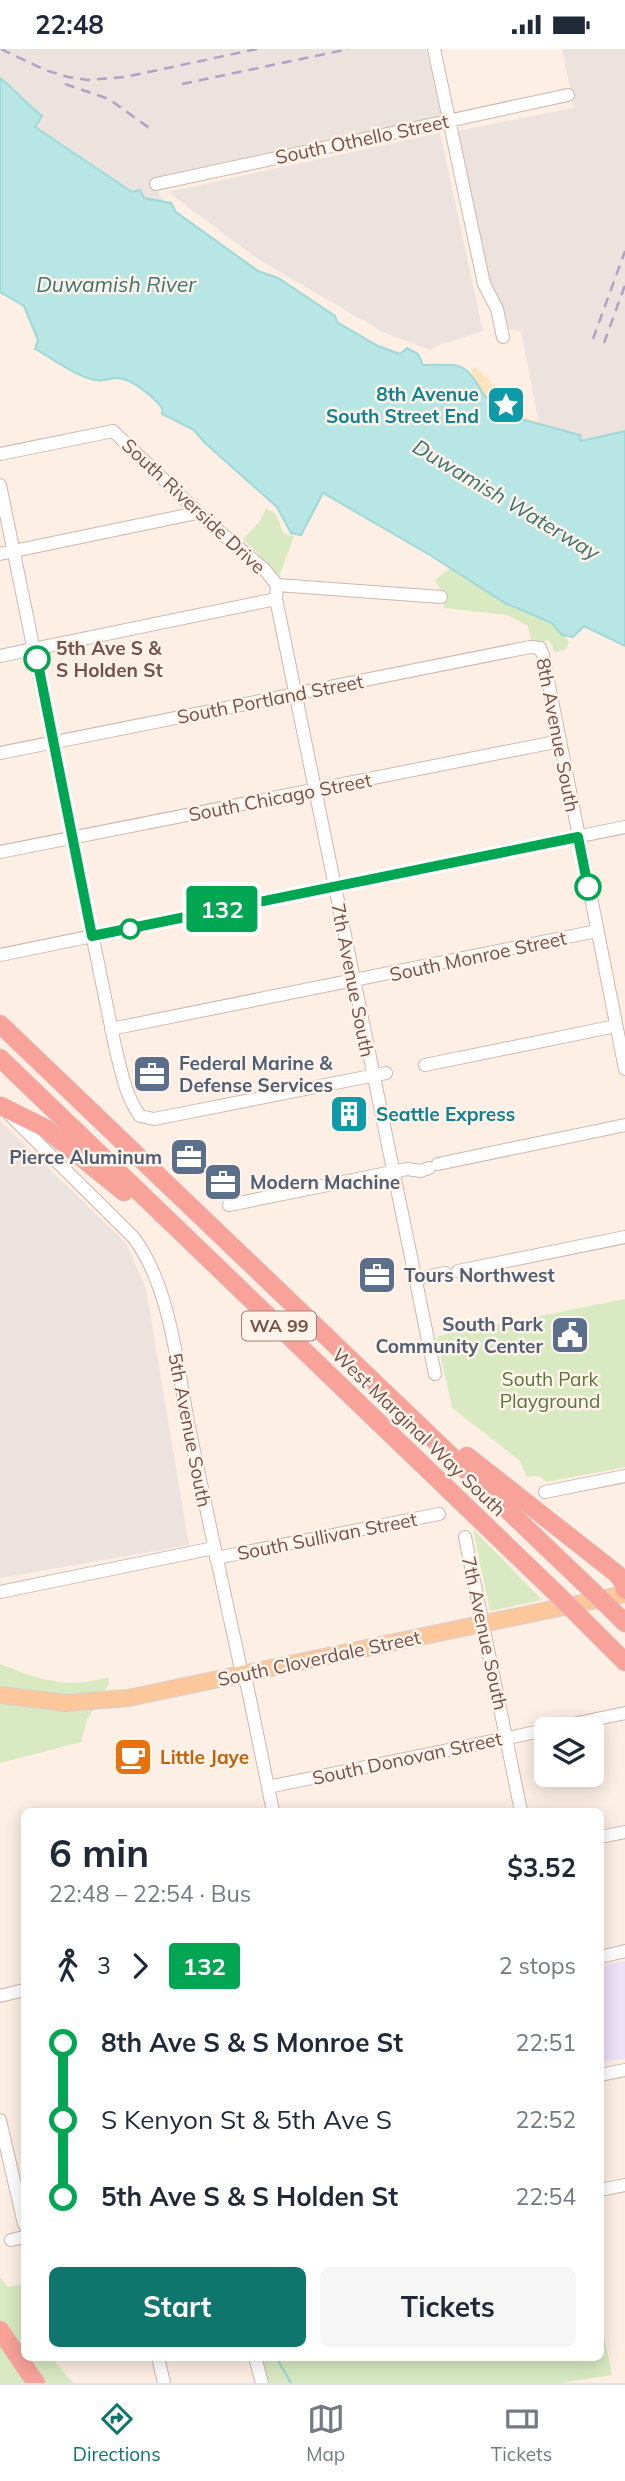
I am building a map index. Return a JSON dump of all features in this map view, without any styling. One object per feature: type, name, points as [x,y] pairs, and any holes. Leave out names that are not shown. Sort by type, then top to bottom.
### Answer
[{"type":"highway","name":"West Marginal Way South","points":[[0,1024],[625,1623]]},
{"type":"highway","name":"West Marginal Way South","points":[[0,1058],[625,1662]]},
{"type":"highway","points":[[1,1106],[45,1128],[253,1301]]},
{"type":"highway","points":[[388,1394],[617,1574],[623,1582],[625,1592]]},
{"type":"highway","points":[[0,2330],[21,2361]]},
{"type":"highway","points":[[21,2361],[36,2383]]},
{"type":"main road","name":"South Cloverdale Street","points":[[4,1694],[66,1703],[109,1700],[483,1624],[625,1592]]},
{"type":"street","points":[[434,49],[484,284],[498,309],[503,337]]},
{"type":"street","name":"South Othello Street","points":[[156,184],[568,95]]},
{"type":"street","name":"South Riverside Drive","points":[[0,454],[113,431],[197,513],[264,569],[278,585],[441,597]]},
{"type":"street","points":[[0,485],[111,1029],[126,1091],[140,1117],[154,1119],[379,1074]]},
{"type":"street","points":[[0,554],[197,513]]},
{"type":"street","name":"7th Avenue South","points":[[278,585],[276,599],[353,982],[379,1074],[393,1172],[435,1374]]},
{"type":"street","points":[[0,656],[276,599]]},
{"type":"street","name":"South Portland Street","points":[[0,753],[530,647],[540,648]]},
{"type":"street","name":"8th Avenue South","points":[[540,648],[625,1069]]},
{"type":"street","name":"South Chicago Street","points":[[0,852],[560,741]]},
{"type":"street","points":[[0,955],[625,827]]},
{"type":"street","name":"South Monroe Street","points":[[111,1029],[597,931]]},
{"type":"street","points":[[425,1065],[616,1025]]},
{"type":"street","name":"5th Avenue South","points":[[1,1106],[123,1226],[147,1256],[167,1318],[215,1553],[242,1674],[247,1685],[272,1808]]},
{"type":"street","points":[[229,1205],[434,1166],[625,1125]]},
{"type":"street","points":[[415,1279],[625,1237]]},
{"type":"street","points":[[545,1492],[625,1476]]},
{"type":"street","name":"South Sullivan Street","points":[[0,1592],[439,1514]]},
{"type":"street","name":"7th Avenue South","points":[[464,1537],[520,1808]]},
{"type":"street","name":"South Donovan Street","points":[[604,1717],[625,1713]]},
{"type":"street","name":"South Donovan Street","points":[[268,1787],[534,1732]]},
{"type":"street","points":[[604,1836],[625,1832]]},
{"type":"street","points":[[604,1956],[625,1951]]},
{"type":"street","points":[[0,1996],[21,1991]]},
{"type":"street","points":[[604,2074],[625,2070]]},
{"type":"street","points":[[0,2120],[21,2211]]},
{"type":"street","points":[[604,2189],[625,2185]]},
{"type":"street","points":[[159,2361],[164,2383]]},
{"type":"street","points":[[257,2361],[261,2383]]},
{"type":"shaded area","points":[[0,49],[426,49],[441,115],[151,178],[165,203],[162,203],[132,192],[35,126],[42,116],[0,78]]},
{"type":"shaded area","points":[[562,49],[625,49],[625,431],[581,441],[579,435],[539,424],[521,331],[510,330],[489,282],[457,131],[574,108]]},
{"type":"shaded area","points":[[440,133],[483,331],[430,350],[385,333],[259,260],[168,192]]},
{"type":"shaded area","points":[[0,1121],[126,1243],[146,1289],[189,1545],[0,1578]]},
{"type":"shaded area","points":[[625,1961],[625,2058],[604,2062],[604,1965]]},
{"type":"green space","points":[[266,508],[276,514],[284,534],[294,536],[277,582],[260,563],[258,554],[243,539],[260,521]]},
{"type":"green space","points":[[450,568],[503,602],[552,623],[569,642],[565,650],[554,652],[548,640],[531,641],[528,626],[507,615],[444,608],[442,593],[435,580]]},
{"type":"green space","name":"South Park Playground","points":[[625,1299],[625,1467],[547,1482],[539,1476],[527,1477],[519,1460],[452,1408],[438,1336]]},
{"type":"green space","points":[[473,1529],[542,1600],[490,1611]]},
{"type":"green space","points":[[0,1664],[27,1674],[66,1683],[108,1677],[109,1684],[87,1720],[81,1742],[0,1763]]},
{"type":"green space","points":[[0,2277],[8,2287],[21,2285],[21,2361],[54,2361],[73,2383],[0,2383]]},
{"type":"green space","points":[[604,2336],[612,2375],[561,2383],[266,2383],[261,2361],[604,2361]]},
{"type":"sand","name":"8th Avenue South Street End","points":[[474,367],[509,400],[512,414],[540,422],[539,424],[513,416],[494,396],[485,397],[471,372]]},
{"type":"water","name":"Duwamish River","points":[[0,78],[42,116],[35,127],[132,192],[140,190],[144,198],[171,203],[176,212],[258,271],[278,278],[335,316],[337,322],[378,346],[400,354],[407,348],[418,354],[423,365],[461,367],[472,376],[485,397],[494,396],[513,417],[580,435],[581,441],[625,431],[625,646],[584,626],[573,637],[562,635],[552,623],[505,603],[430,555],[323,493],[301,535],[291,533],[277,507],[194,430],[162,414],[162,408],[142,389],[123,379],[87,378],[35,349],[38,340],[24,306],[0,292]]},
{"type":"waterway","points":[[278,2361],[291,2383]]},
{"type":"railway","points":[[1,49],[45,70],[88,80],[125,77],[257,49]]},
{"type":"railway","points":[[182,84],[349,49]]},
{"type":"railway","points":[[65,84],[109,99],[152,130]]},
{"type":"railway","points":[[593,339],[625,251]]},
{"type":"railway","points":[[604,343],[625,285]]},
{"type":"bus line","name":"132","points":[[37,659],[92,936],[578,837],[588,887]]},
{"type":"place","name":"8th Avenue South Street End","points":[[506,405]]},
{"type":"place","name":"5th Ave S & S Holden St","points":[[37,659]]},
{"type":"place","name":"Federal Marine & Defense Services","points":[[152,1074]]},
{"type":"place","name":"Seattle Express","points":[[349,1114]]},
{"type":"place","name":"Pierce Aluminum","points":[[189,1157]]},
{"type":"place","name":"Modern Machine","points":[[223,1182]]},
{"type":"place","name":"Tours Northwest","points":[[377,1275]]},
{"type":"place","name":"South Park Community Center","points":[[570,1335]]},
{"type":"place","name":"Little Jaye","points":[[133,1757]]},
{"type":"water label","name":"Duwamish Waterway","points":[[506,500]]}]
